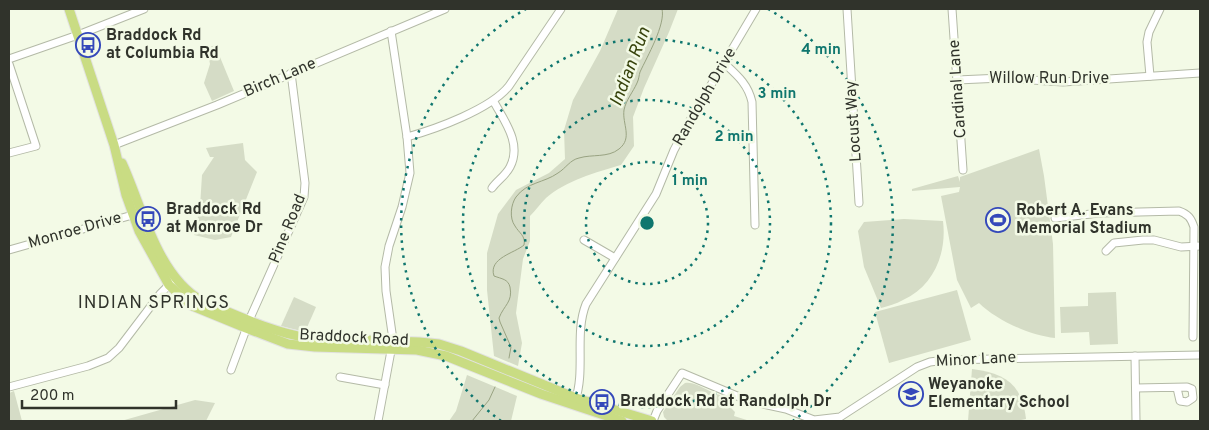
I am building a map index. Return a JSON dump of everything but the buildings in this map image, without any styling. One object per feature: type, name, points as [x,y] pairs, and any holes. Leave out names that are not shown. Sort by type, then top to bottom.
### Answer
[{"type":"main road","name":"Braddock Road","points":[[69,9],[114,144],[126,172],[137,213],[150,235],[172,282],[193,296],[275,340],[301,346],[393,345],[425,351],[446,356],[622,421]]},
{"type":"main road","name":"Braddock Road","points":[[574,402],[653,421]]},
{"type":"street","points":[[9,59],[144,9]]},
{"type":"street","name":"Birch Lane","points":[[114,144],[176,121],[445,9]]},
{"type":"street","points":[[407,137],[494,102],[509,86],[561,9]]},
{"type":"street","name":"Randolph Drive","points":[[574,402],[580,376],[584,309],[592,293],[656,194],[674,150],[756,9]]},
{"type":"street","name":"Locust Way","points":[[846,9],[859,203]]},
{"type":"street","name":"Cardinal Lane","points":[[952,9],[963,170]]},
{"type":"street","points":[[1150,76],[1147,42],[1149,32],[1160,9]]},
{"type":"street","points":[[378,421],[393,345],[385,268],[389,246],[408,184],[410,164],[391,31]]},
{"type":"street","points":[[724,63],[742,80],[750,93],[752,102],[755,225]]},
{"type":"street","points":[[9,64],[36,146],[9,153]]},
{"type":"street","name":"Pine Road","points":[[230,370],[248,324],[304,197],[305,183],[291,73]]},
{"type":"street","name":"Willow Run Drive","points":[[957,80],[1002,78],[1063,82],[1200,73]]},
{"type":"street","points":[[492,188],[510,167],[515,151],[512,136],[494,102]]},
{"type":"street","points":[[1055,218],[1100,213],[1180,210],[1192,219],[1198,246],[1193,337]]},
{"type":"street","name":"Monroe Drive","points":[[9,250],[137,213]]},
{"type":"street","points":[[584,240],[615,258]]},
{"type":"street","points":[[1106,251],[1114,244],[1143,240],[1154,240],[1180,246],[1198,246]]},
{"type":"street","points":[[9,388],[88,366],[108,358],[119,348],[144,314],[172,282]]},
{"type":"street","name":"Minor Lane","points":[[653,421],[657,411],[682,374],[749,401],[793,411],[814,420],[840,417],[917,367],[930,362],[945,360],[1200,355]]},
{"type":"street","points":[[1136,356],[1136,421]]},
{"type":"street","points":[[340,377],[386,385]]},
{"type":"street","points":[[1136,388],[1176,388]]},
{"type":"green space","points":[[618,9],[678,9],[633,117],[634,146],[621,165],[562,187],[546,198],[530,216],[530,241],[523,259],[516,313],[522,343],[518,366],[494,356],[487,290],[487,253],[498,214],[516,190],[549,173],[565,159],[564,130],[573,100],[600,51]]},
{"type":"green space","points":[[215,45],[234,91],[212,101],[204,83],[210,64],[207,48]]},
{"type":"green space","points":[[243,143],[245,160],[257,172],[231,237],[215,240],[194,235],[200,207],[202,175],[214,157],[210,157],[206,148]]},
{"type":"green space","name":"Robert A. Evans Memorial Stadium","points":[[1039,149],[1053,244],[1055,338],[1035,334],[1014,326],[979,303],[971,308],[957,280],[941,196],[959,192],[960,187],[912,191],[912,189],[958,176],[960,182],[960,177]]},
{"type":"green space","points":[[904,219],[943,221],[943,245],[936,267],[923,286],[914,294],[892,305],[881,308],[864,267],[858,231],[864,222]]},
{"type":"green space","points":[[957,290],[971,340],[889,363],[875,312]]},
{"type":"green space","points":[[1116,292],[1118,344],[1090,345],[1089,332],[1061,333],[1060,307],[1088,306],[1088,293]]},
{"type":"green space","points":[[294,297],[316,307],[305,332],[281,326]]},
{"type":"green space","points":[[972,369],[1003,377],[1010,382],[1021,397],[1026,419],[1016,421],[968,421]]},
{"type":"green space","points":[[467,375],[517,396],[511,421],[449,421],[456,411]]},
{"type":"green space","points":[[685,383],[698,385],[726,399],[727,397],[730,399],[732,409],[735,412],[734,416],[750,421],[667,420],[663,412],[680,387]]},
{"type":"green space","points":[[14,391],[22,421],[9,421],[9,393]]},
{"type":"green space","points":[[195,400],[215,403],[206,421],[121,421]]},
{"type":"waterway","name":"Indian Run","points":[[509,358],[511,347],[499,318],[509,300],[511,292],[509,284],[494,276],[493,270],[498,260],[524,245],[523,237],[512,219],[511,211],[514,200],[525,188],[553,176],[576,159],[610,154],[623,145],[626,136],[625,106],[659,32],[662,9]]},
{"type":"waterway","name":"Indian Run","points":[[472,421],[489,400],[495,387]]},
{"type":"place","name":"Braddock Rd at Columbia Rd","points":[[88,45]]},
{"type":"place","name":"Braddock Rd at Monroe Dr","points":[[148,219]]},
{"type":"place","name":"Robert A. Evans Memorial Stadium","points":[[998,220]]},
{"type":"place","name":"Weyanoke Elementary School","points":[[911,394]]},
{"type":"place","name":"Braddock Rd at Randolph Dr","points":[[602,402]]},
{"type":"district","name":"INDIAN SPRINGS","points":[[154,303]]}]
